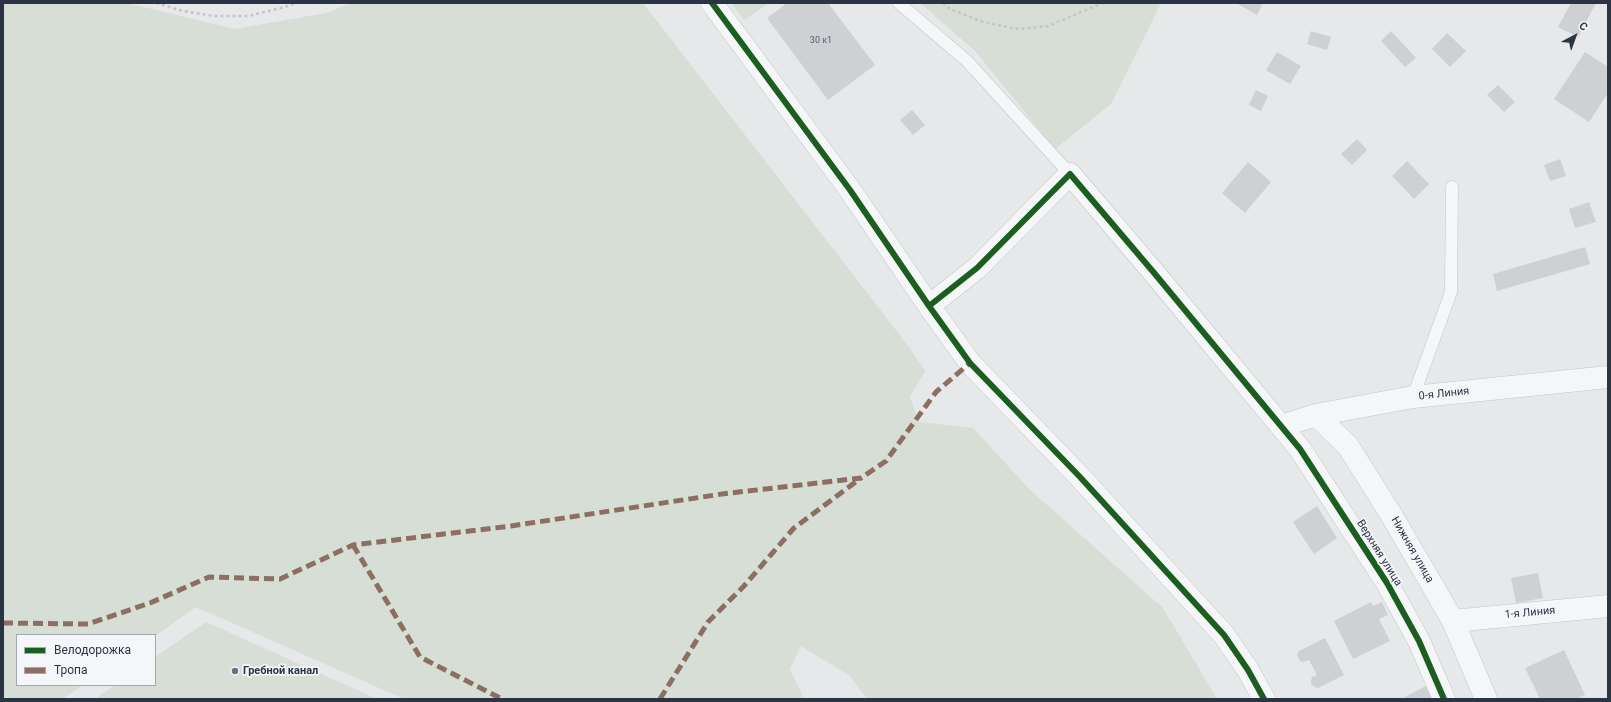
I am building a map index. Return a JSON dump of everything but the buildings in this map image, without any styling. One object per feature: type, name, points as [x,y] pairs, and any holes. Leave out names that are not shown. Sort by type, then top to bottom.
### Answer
[{"type":"street","points":[[712,3],[850,190],[929,306],[970,363],[1080,477],[1224,635],[1248,670],[1264,699]]},
{"type":"street","points":[[929,306],[977,268],[1070,174]]},
{"type":"street","name":"Верхняя улица","points":[[1070,174],[1300,449],[1387,583],[1419,641],[1444,699]]},
{"type":"street","name":"0-я Линия","points":[[1282,426],[1316,415],[1413,397],[1608,377]]},
{"type":"street","name":"Нижняя улица","points":[[1316,415],[1348,446],[1392,516],[1453,621],[1486,699]]},
{"type":"street","name":"1-я Линия","points":[[1453,621],[1608,606]]},
{"type":"lane","points":[[899,3],[967,61],[1070,174]]},
{"type":"lane","points":[[1413,397],[1451,292],[1452,187]]},
{"type":"path","points":[[156,3],[183,11],[214,16],[248,16],[296,3]]},
{"type":"path","points":[[943,3],[950,9],[983,22],[1018,29],[1048,26],[1103,3]]},
{"type":"shaded area","points":[[3,3],[127,3],[235,29],[326,13],[351,3],[643,3],[909,347],[925,371],[910,397],[919,422],[973,428],[1029,489],[1163,608],[1217,699],[865,699],[866,698],[850,676],[801,646],[790,669],[804,699],[404,699],[196,607],[156,635],[156,634],[16,634],[16,686],[82,686],[63,699],[3,699]]},
{"type":"shaded area","points":[[731,3],[769,3],[744,20]]},
{"type":"shaded area","points":[[920,3],[1161,3],[1111,104],[1055,149],[975,51]]},
{"type":"shaded area","name":"Гребной канал","points":[[206,622],[377,699],[95,699],[114,686],[156,686],[156,656]]},
{"type":"marked path","points":[[3,623],[88,624],[150,603],[209,577],[280,579],[353,545],[511,526],[722,494],[861,478],[886,461],[936,392],[970,363]]},
{"type":"marked path","points":[[660,699],[708,622],[744,586],[794,528],[861,478]]},
{"type":"marked path","points":[[353,545],[420,657],[502,699]]},
{"type":"cycle path","points":[[712,3],[850,190],[929,306],[970,363],[1080,477],[1224,635],[1248,670],[1264,699]]},
{"type":"cycle path","points":[[929,306],[977,268],[1070,174],[1300,449],[1387,583],[1419,641],[1444,699]]},
{"type":"place","name":"Гребной канал","points":[[235,671]]}]
